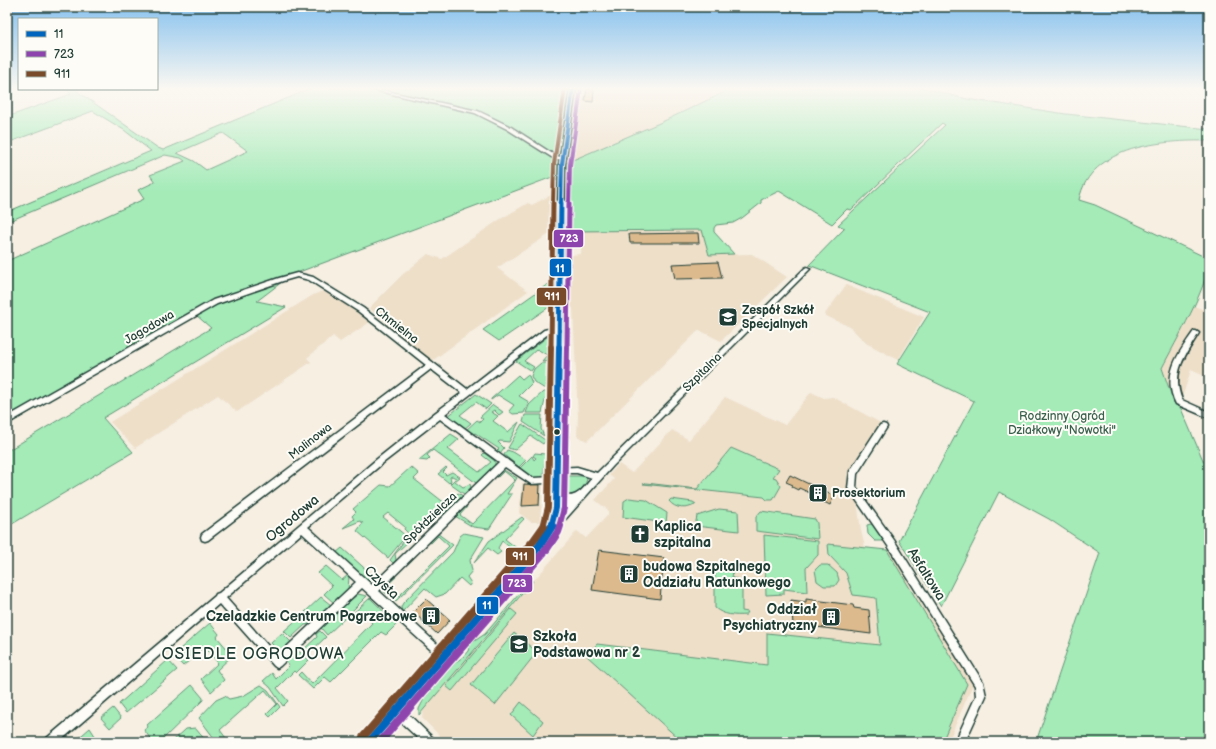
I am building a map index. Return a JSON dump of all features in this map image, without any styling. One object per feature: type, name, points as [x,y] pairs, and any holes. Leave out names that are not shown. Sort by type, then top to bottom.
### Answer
[{"type":"street","points":[[499,123],[555,157],[563,158]]},
{"type":"street","points":[[551,529],[556,499],[563,158],[568,123]]},
{"type":"street","name":"Szpitalna","points":[[370,742],[540,545],[551,529],[598,477],[806,268]]},
{"type":"street","name":"Jagodowa","points":[[7,421],[215,302],[291,276],[304,276],[311,278]]},
{"type":"street","name":"Chmielna","points":[[311,278],[361,310],[467,393]]},
{"type":"street","name":"Ogrodowa","points":[[51,742],[380,461],[546,332],[560,328]]},
{"type":"street","points":[[1196,333],[1184,351],[1176,369],[1174,386],[1179,402],[1209,415]]},
{"type":"street","name":"Malinowa","points":[[205,537],[431,366]]},
{"type":"street","points":[[439,414],[531,481],[577,470],[598,477]]},
{"type":"street","name":"Asfaltowa","points":[[883,427],[853,473],[852,488],[887,537],[980,685],[981,696],[960,742]]},
{"type":"street","name":"Spółdzielcza","points":[[372,591],[505,462]]},
{"type":"street","points":[[556,499],[568,500],[580,497]]},
{"type":"street","name":"Czysta","points":[[302,527],[444,656]]},
{"type":"street","points":[[220,597],[277,663],[362,582]]},
{"type":"street","points":[[397,711],[429,742]]},
{"type":"shaded area","points":[[574,123],[659,123],[569,162]]},
{"type":"shaded area","points":[[553,194],[551,233],[497,268],[528,291],[432,361],[369,308],[402,275],[428,254],[442,259],[499,220],[528,203],[532,205]]},
{"type":"shaded area","points":[[703,230],[709,255],[752,254],[787,277],[721,341],[699,330],[587,441],[577,436],[578,417],[573,308],[570,307],[571,255],[581,254],[582,231]]},
{"type":"shaded area","points":[[846,285],[924,317],[898,360],[866,343],[850,327],[826,316],[825,314]]},
{"type":"shaded area","points":[[325,290],[360,313],[370,322],[340,342],[333,336],[307,358],[311,362],[237,412],[218,395],[135,448],[110,422],[313,295]]},
{"type":"shaded area","points":[[1194,306],[1209,312],[1209,378],[1191,370],[1181,401],[1172,397],[1162,368]]},
{"type":"shaded area","points":[[811,392],[824,398],[833,397],[888,427],[856,475],[855,486],[861,531],[865,547],[890,551],[897,559],[910,586],[973,684],[948,742],[446,742],[422,718],[423,710],[428,702],[577,531],[586,538],[608,515],[608,510],[595,500],[614,479],[609,475],[619,464],[632,473],[672,430],[689,440],[725,397],[785,425]]},
{"type":"shaded area","points":[[543,482],[540,522],[531,522],[519,513],[522,483]]},
{"type":"green space","points":[[7,123],[61,123],[7,143]]},
{"type":"green space","name":"Rodzinny Ogród Działkowy \"Nowotki\"","points":[[113,123],[122,123],[163,150],[228,123],[568,123],[561,165],[659,123],[1151,123],[1209,129],[1209,141],[1171,142],[1151,145],[1131,150],[1113,157],[1098,167],[1086,182],[1079,200],[1095,205],[1209,259],[1208,270],[1198,298],[1162,368],[1174,403],[1179,404],[1206,467],[1209,459],[1209,742],[1036,742],[1100,553],[1049,519],[999,492],[941,606],[899,541],[974,401],[897,364],[930,312],[809,265],[845,228],[838,225],[945,125],[942,123],[851,210],[847,209],[832,224],[779,191],[761,200],[761,203],[733,223],[716,225],[714,232],[734,254],[709,255],[702,230],[572,231],[571,170],[558,175],[557,180],[555,176],[291,275],[257,301],[286,307],[103,418],[133,452],[7,527],[7,451],[211,328],[196,315],[7,425],[7,261],[144,199],[138,190],[155,182],[150,175],[185,161],[181,158],[165,155],[7,222],[7,212],[151,151]],"holes":[[[223,133],[248,151],[206,170],[194,161],[177,153]]]},
{"type":"green space","points":[[551,282],[549,307],[499,341],[483,330]]},
{"type":"green space","points":[[547,337],[550,343],[549,362],[542,361],[547,355],[537,349],[524,361],[534,367],[531,371],[516,361]]},
{"type":"green space","points":[[541,363],[549,363],[545,389],[534,382],[531,376],[534,369]]},
{"type":"green space","points":[[518,375],[522,379],[527,375],[529,376],[532,383],[519,396],[529,402],[524,413],[513,414],[509,411],[514,405],[498,395],[491,399]]},
{"type":"green space","points":[[543,392],[547,392],[542,413],[526,413],[529,405]]},
{"type":"green space","points":[[476,394],[491,404],[486,409],[476,402],[460,415],[471,423],[463,430],[449,419],[448,416]]},
{"type":"green space","points":[[493,405],[503,412],[499,415],[494,410],[491,412],[498,416],[493,421],[508,432],[519,422],[509,442],[498,442],[504,448],[500,453],[495,453],[499,449],[475,433],[471,436],[465,431],[477,420],[480,422],[483,419],[480,417]]},
{"type":"green space","points":[[525,415],[542,415],[541,429],[544,436],[523,422]]},
{"type":"green space","points":[[522,424],[545,440],[543,444],[531,436],[515,450],[508,448]]},
{"type":"green space","points":[[451,434],[459,439],[448,449],[479,472],[491,462],[482,455],[484,453],[495,461],[495,465],[476,483],[433,450],[427,455],[430,458],[427,461],[419,460]]},
{"type":"green space","points":[[731,448],[779,469],[773,477],[776,478],[781,486],[773,500],[767,500],[764,497],[643,484],[646,483],[697,489]]},
{"type":"green space","points":[[507,450],[526,460],[519,467],[504,455]]},
{"type":"green space","points":[[535,453],[545,454],[543,479],[533,479],[522,473],[520,468],[532,456],[534,460],[536,458],[533,456]]},
{"type":"green space","points":[[411,467],[419,474],[414,479],[446,504],[458,493],[463,496],[443,516],[435,516],[395,554],[396,560],[393,563],[390,560],[409,534],[404,529],[405,527],[388,513],[383,517],[406,536],[388,558],[357,531],[363,523],[360,521],[343,528],[354,519],[352,516],[356,512],[353,509],[381,485],[390,486]]},
{"type":"green space","points":[[446,467],[447,468],[443,472],[446,475],[452,472],[460,477],[455,481],[463,487],[470,484],[471,488],[464,494],[450,484],[456,478],[452,476],[450,477],[451,481],[449,483],[438,474]]},
{"type":"green space","points":[[502,469],[517,478],[507,494],[512,494],[489,529],[473,527],[455,516],[465,505],[467,507],[460,515],[472,524],[515,480],[504,471],[498,477],[495,475]]},
{"type":"green space","points":[[569,476],[584,476],[587,479],[580,491],[567,495],[565,493],[565,482]]},
{"type":"green space","points":[[629,498],[646,500],[667,513],[666,523],[623,517],[624,501]]},
{"type":"green space","points":[[671,499],[693,502],[696,504],[681,508],[674,506],[669,501]]},
{"type":"green space","points":[[719,509],[738,511],[739,531],[695,526],[697,516]]},
{"type":"green space","points":[[761,511],[815,519],[817,523],[818,539],[756,531],[756,517]]},
{"type":"green space","points":[[522,517],[524,519],[505,539],[519,550],[517,553],[502,541],[498,548],[501,552],[497,555],[488,548],[474,563],[489,541]]},
{"type":"green space","points":[[867,525],[875,525],[884,539],[883,541],[875,541],[868,534]]},
{"type":"green space","points":[[437,533],[453,545],[396,601],[382,590],[383,585],[393,575],[396,577],[386,586],[398,597],[449,546],[438,536],[431,543],[428,541]]},
{"type":"green space","points":[[464,533],[484,537],[470,560],[472,571],[467,577],[471,583],[469,586],[460,578],[445,594],[436,597],[425,588],[402,612],[401,607],[403,603],[453,552],[460,536]]},
{"type":"green space","points":[[764,535],[818,541],[818,555],[806,568],[807,592],[784,589],[784,594],[766,595]]},
{"type":"green space","points":[[551,541],[553,542],[545,554],[502,608],[478,631],[466,640]]},
{"type":"green space","points":[[828,544],[887,550],[967,684],[942,742],[692,742],[680,740],[587,656],[597,644],[767,665],[767,633],[880,645],[876,598],[853,595],[846,573],[829,555]]},
{"type":"green space","points":[[342,548],[372,575],[376,572],[380,575],[374,581],[366,580],[336,553]]},
{"type":"green space","points":[[820,565],[828,565],[837,573],[839,580],[835,586],[824,586],[817,581],[815,570]]},
{"type":"green space","points":[[326,566],[342,580],[348,575],[349,576],[348,591],[334,603],[324,594],[332,586],[318,573]]},
{"type":"green space","points":[[724,566],[743,569],[740,572],[733,571],[732,578],[742,580],[742,611],[748,612],[746,615],[729,614],[715,608],[715,573],[719,567]]},
{"type":"green space","points":[[531,580],[533,581],[419,715],[419,709],[424,699],[456,662],[463,657],[468,651],[470,644],[485,634]]},
{"type":"green space","points":[[358,594],[367,596],[347,616],[340,609]]},
{"type":"green space","points":[[321,597],[331,605],[315,622],[305,612]]},
{"type":"green space","points":[[370,598],[397,624],[386,635],[381,632],[331,682],[325,677],[313,689],[298,675],[301,672],[312,684],[372,623],[361,612],[351,620],[349,617]]},
{"type":"green space","points":[[511,609],[517,614],[452,691],[446,686]]},
{"type":"green space","points":[[338,611],[345,618],[327,635],[321,628]]},
{"type":"green space","points":[[302,615],[313,624],[305,625],[291,638],[284,631]]},
{"type":"green space","points":[[210,623],[219,634],[217,637],[228,650],[231,647],[235,653],[217,670],[224,680],[211,692],[201,679],[218,663],[205,647],[183,666],[173,655]]},
{"type":"green space","points":[[320,631],[326,637],[308,654],[303,650],[317,637],[316,634]]},
{"type":"green space","points":[[282,633],[291,642],[289,650],[277,657],[269,651],[273,645],[271,643]]},
{"type":"green space","points":[[514,633],[537,652],[495,705],[471,685]]},
{"type":"green space","points":[[300,652],[309,660],[296,673],[294,671],[277,688],[288,701],[283,706],[270,687],[263,681],[272,673],[276,679],[289,666],[285,661],[293,653]]},
{"type":"green space","points":[[168,660],[177,670],[126,713],[119,704]]},
{"type":"green space","points":[[192,685],[203,700],[160,742],[153,742],[144,730],[148,727],[147,725]]},
{"type":"green space","points":[[261,685],[268,690],[280,707],[270,717],[267,714],[277,704],[265,690],[220,730],[229,742],[217,742],[199,718],[216,700],[225,696],[229,699],[243,696]]},
{"type":"green space","points":[[521,702],[543,721],[533,735],[511,715]]},
{"type":"green space","points":[[113,708],[121,718],[110,728],[101,718]]},
{"type":"green space","points":[[90,728],[99,742],[74,742]]},
{"type":"green space","points":[[195,728],[207,742],[172,742],[186,729]]},
{"type":"building","points":[[698,233],[699,243],[630,243],[629,234]]},
{"type":"building","points":[[718,262],[722,278],[675,279],[672,264]]},
{"type":"building","name":"Prosektorium","points":[[790,475],[834,496],[830,505],[820,500],[821,498],[799,488],[798,490],[792,487],[793,485],[786,482]]},
{"type":"building","points":[[524,484],[540,485],[539,505],[522,506]]},
{"type":"building","name":"budowa Szpitalnego Oddziału Ratunkowego","points":[[599,550],[664,558],[660,599],[592,590]]},
{"type":"building","name":"Czeladzkie Centrum Pogrzebowe","points":[[426,599],[450,620],[437,634],[413,612]]},
{"type":"building","name":"Oddział Psychiatryczny","points":[[806,599],[853,605],[854,608],[869,610],[871,634],[793,624],[791,600],[806,602]]},
{"type":"transit line","name":"911","points":[[363,737],[534,540],[544,526],[548,507],[554,164],[560,123]]},
{"type":"transit line","name":"11","points":[[369,742],[540,545],[551,529],[556,508],[562,164],[568,123]]},
{"type":"transit line","name":"723","points":[[380,742],[546,550],[558,532],[564,508],[570,165],[576,123]]},
{"type":"place","name":"Zespół Szkół Specjalnych","points":[[728,317]]},
{"type":"place","name":"Prosektorium","points":[[818,493]]},
{"type":"place","name":"Kaplica szpitalna","points":[[640,534]]},
{"type":"place","name":"budowa Szpitalnego Oddziału Ratunkowego","points":[[629,574]]},
{"type":"place","name":"Czeladzkie Centrum Pogrzebowe","points":[[431,616]]},
{"type":"place","name":"Oddział Psychiatryczny","points":[[831,617]]},
{"type":"place","name":"Szkoła Podstawowa nr 2","points":[[519,644]]},
{"type":"district","name":"OSIEDLE OGRODOWA","points":[[253,653]]}]
